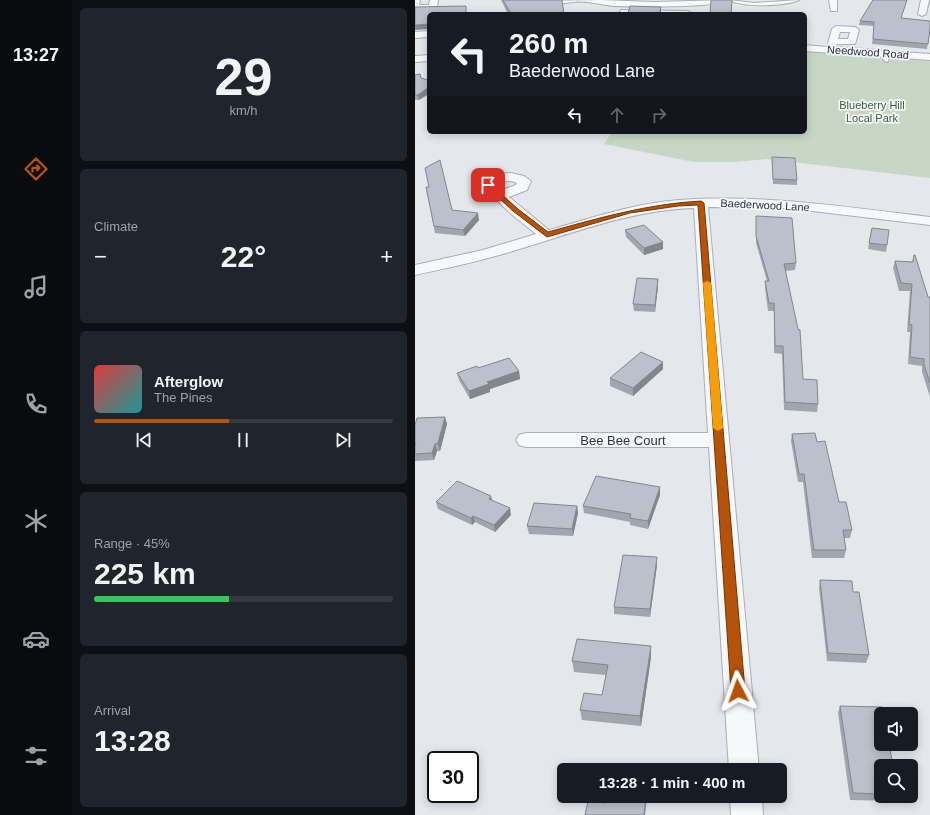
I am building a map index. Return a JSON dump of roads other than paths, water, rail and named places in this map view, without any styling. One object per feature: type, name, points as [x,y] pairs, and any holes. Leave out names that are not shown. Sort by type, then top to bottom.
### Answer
[{"type":"street","points":[[416,0],[415,8],[433,7],[434,0]]},
{"type":"street","points":[[530,0],[532,4],[575,0]]},
{"type":"street","points":[[582,0],[622,10],[723,0]]},
{"type":"street","points":[[833,0],[835,9]]},
{"type":"street","points":[[922,14],[924,0],[930,0]]},
{"type":"street","points":[[683,4],[689,7],[688,12]]},
{"type":"street","points":[[415,35],[427,34]]},
{"type":"street","name":"Needwood Road","points":[[807,48],[832,45],[886,58],[930,57]]},
{"type":"street","points":[[415,59],[427,58]]},
{"type":"street","points":[[500,196],[547,235]]},
{"type":"street","name":"Baederwood Lane","points":[[415,270],[487,254],[547,235],[630,212],[678,204],[730,202],[787,204],[930,221]]},
{"type":"street","points":[[701,203],[743,763]]},
{"type":"street","name":"Bee Bee Court","points":[[526,440],[719,440]]},
{"type":"street","points":[[746,803],[747,815]]},
{"type":"lane","points":[[732,0],[737,3],[746,4],[797,0]]},
{"type":"lane","points":[[622,10],[666,12]]},
{"type":"park label","name":"Blueberry Hill Local Park","points":[[872,111]]}]
